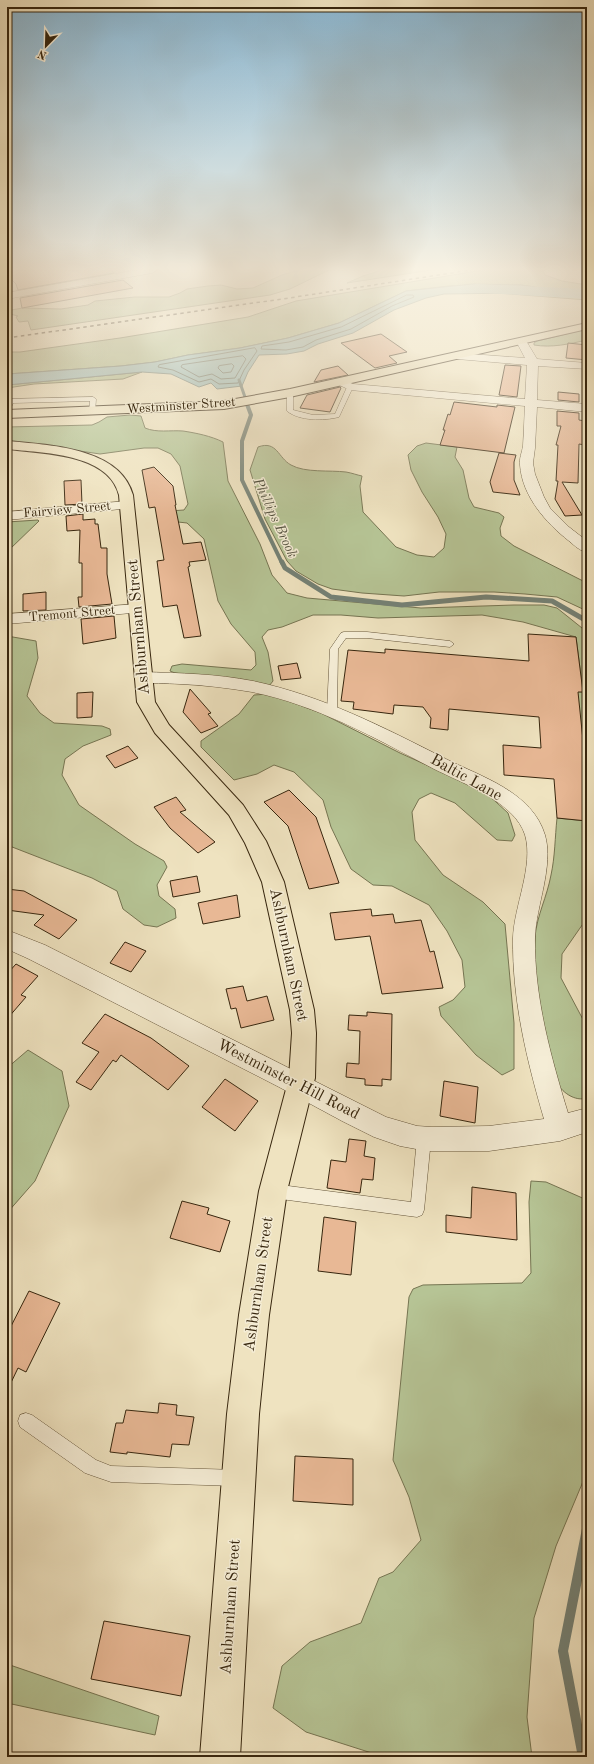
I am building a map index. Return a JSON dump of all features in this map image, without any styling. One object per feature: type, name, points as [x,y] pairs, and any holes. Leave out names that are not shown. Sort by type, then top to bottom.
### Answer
[{"type":"main road","name":"Westminster Street","points":[[7,414],[92,412],[224,405],[345,385],[473,352]]},
{"type":"main road","name":"Ashburnham Street","points":[[7,445],[71,453],[97,462],[109,470],[122,482],[126,495],[146,702],[155,720],[236,810],[255,841],[273,882],[302,1010],[304,1033],[300,1086],[273,1191],[254,1315],[243,1414],[220,1757]]},
{"type":"street","points":[[527,352],[533,362],[526,463],[531,484],[537,497],[552,518],[587,548]]},
{"type":"street","points":[[457,356],[587,366]]},
{"type":"street","points":[[345,385],[587,408]]},
{"type":"street","name":"Fairview Street","points":[[7,516],[127,505]]},
{"type":"street","name":"Tremont Street","points":[[8,620],[137,609]]},
{"type":"street","name":"Baltic Lane","points":[[143,677],[170,678],[253,687],[332,711],[390,737],[442,765],[484,785],[518,809],[533,830],[537,843],[536,861],[524,937],[527,987],[534,1036],[560,1129]]},
{"type":"street","name":"Westminster Hill Road","points":[[7,939],[37,952],[377,1126],[403,1135],[424,1139],[491,1140],[560,1129],[587,1120]]},
{"type":"lane","points":[[290,393],[290,412],[296,414],[330,417],[337,416],[345,385]]},
{"type":"lane","points":[[7,410],[10,402],[93,399],[92,412]]},
{"type":"lane","points":[[332,711],[334,649],[344,636],[367,635],[450,644]]},
{"type":"lane","points":[[273,1191],[417,1210],[424,1139]]},
{"type":"lane","points":[[26,1421],[91,1467],[111,1474],[239,1478]]},
{"type":"green space","points":[[7,352],[208,352],[155,362],[121,366],[7,374]]},
{"type":"green space","points":[[142,372],[123,379],[34,384],[7,388],[7,385]]},
{"type":"green space","points":[[130,415],[141,416],[145,428],[150,430],[188,432],[208,436],[223,442],[228,481],[260,544],[272,575],[287,593],[307,598],[421,608],[544,605],[557,608],[587,632],[587,779],[571,691],[583,692],[576,637],[523,622],[482,615],[378,618],[341,615],[313,615],[282,627],[268,630],[262,637],[268,652],[273,681],[269,686],[175,673],[170,671],[172,666],[182,664],[251,670],[256,665],[255,652],[231,624],[218,601],[204,539],[187,523],[169,521],[169,511],[184,510],[188,504],[180,466],[171,454],[158,448],[144,448],[100,454],[7,440],[7,427],[92,425],[107,417]]},
{"type":"green space","points":[[426,443],[457,447],[455,457],[463,470],[469,498],[474,507],[499,513],[504,517],[500,528],[501,536],[514,546],[587,583],[587,611],[557,597],[525,594],[494,592],[439,592],[404,596],[332,589],[318,584],[296,571],[287,561],[265,519],[250,470],[258,447],[264,445],[273,448],[287,462],[297,468],[346,472],[362,476],[360,486],[363,512],[396,547],[417,555],[434,557],[444,548],[446,534],[411,470],[408,455],[417,446]]},
{"type":"green space","points":[[39,521],[10,549],[7,556],[7,522]]},
{"type":"green space","points":[[7,636],[36,641],[38,658],[27,696],[40,713],[54,723],[102,726],[110,729],[111,735],[83,746],[65,759],[62,775],[79,805],[135,844],[164,861],[167,867],[157,885],[159,896],[175,909],[176,918],[157,927],[144,925],[123,909],[117,891],[92,878],[7,845]]},
{"type":"green space","points":[[269,694],[321,713],[400,753],[484,791],[508,813],[515,835],[512,841],[497,840],[455,803],[431,793],[419,799],[412,812],[415,840],[443,875],[483,902],[505,924],[514,1023],[514,1069],[502,1075],[476,1055],[441,1016],[439,1007],[453,1000],[465,987],[462,960],[447,931],[429,905],[392,886],[373,885],[351,869],[331,827],[323,800],[294,772],[274,765],[257,774],[234,780],[201,747],[201,741],[239,714],[254,695]]},
{"type":"green space","points":[[557,818],[587,821],[587,918],[562,954],[561,978],[587,1027],[587,1098],[582,1099],[569,1095],[561,1089],[556,1081],[546,1049],[536,990],[534,952],[535,937],[552,868]]},
{"type":"green space","points":[[28,1050],[62,1071],[69,1106],[35,1181],[7,1213],[7,1068]]},
{"type":"green space","points":[[531,1181],[546,1182],[587,1200],[587,1472],[556,1546],[534,1618],[527,1717],[532,1757],[381,1757],[306,1732],[273,1708],[282,1666],[310,1642],[361,1623],[379,1578],[393,1572],[421,1540],[409,1497],[393,1460],[409,1297],[413,1289],[423,1285],[522,1283],[531,1273],[529,1202]]},
{"type":"green space","points":[[587,1589],[587,1687],[584,1671],[585,1598]]},
{"type":"green space","points":[[7,1664],[159,1716],[155,1735],[7,1703]]},
{"type":"water","points":[[208,352],[297,352],[259,355],[248,372],[242,386],[217,389],[211,383],[199,387],[171,374],[142,372],[7,385],[8,374],[121,366],[155,362]]},
{"type":"building","points":[[354,352],[406,352],[389,356],[397,363],[375,368]]},
{"type":"building","points":[[567,352],[587,352],[587,360],[566,358]]},
{"type":"building","points":[[505,365],[521,366],[517,397],[499,395]]},
{"type":"building","points":[[338,366],[348,375],[314,382],[321,370]]},
{"type":"building","points":[[341,388],[330,412],[300,408],[307,395]]},
{"type":"building","points":[[558,392],[579,394],[579,402],[558,400]]},
{"type":"building","points":[[454,402],[497,407],[497,405],[515,407],[504,453],[440,445],[448,414],[450,415]]},
{"type":"building","points":[[557,411],[579,413],[579,420],[585,421],[585,445],[579,444],[578,483],[562,482],[582,515],[565,516],[555,499],[558,481],[556,481],[558,445],[556,445],[561,426],[557,426]]},
{"type":"building","points":[[499,453],[516,455],[514,462],[514,480],[520,495],[493,492],[490,482]]},
{"type":"building","points":[[154,467],[173,486],[175,505],[183,544],[201,542],[206,560],[189,562],[190,566],[188,567],[201,636],[184,638],[177,605],[163,607],[157,561],[164,560],[155,507],[149,508],[142,470]]},
{"type":"building","points":[[81,480],[82,504],[65,505],[64,481]]},
{"type":"building","points":[[83,514],[83,520],[95,519],[95,524],[98,524],[101,548],[107,548],[107,574],[112,604],[79,607],[78,597],[82,597],[82,563],[79,563],[80,530],[67,531],[66,516]]},
{"type":"building","points":[[46,592],[46,610],[23,611],[23,594]]},
{"type":"building","points":[[114,616],[116,638],[83,644],[81,619]]},
{"type":"building","points":[[528,634],[576,637],[583,692],[578,692],[587,779],[587,821],[557,818],[554,779],[504,775],[503,745],[541,748],[539,717],[449,709],[448,730],[430,728],[431,718],[423,707],[394,705],[393,714],[353,709],[354,702],[341,701],[348,650],[385,653],[385,649],[529,661]]},
{"type":"building","points":[[297,663],[301,678],[281,680],[278,666]]},
{"type":"building","points":[[190,689],[211,713],[208,714],[218,726],[201,733],[183,712]]},
{"type":"building","points":[[93,692],[92,717],[77,718],[77,693]]},
{"type":"building","points":[[128,746],[138,758],[115,768],[106,756]]},
{"type":"building","points":[[289,790],[316,817],[339,883],[309,889],[288,826],[264,802]]},
{"type":"building","points":[[176,797],[186,810],[180,812],[215,842],[198,853],[170,828],[154,807]]},
{"type":"building","points":[[197,876],[200,892],[173,897],[170,881]]},
{"type":"building","points":[[7,889],[24,891],[77,920],[59,939],[34,925],[44,915],[7,910]]},
{"type":"building","points":[[237,895],[240,917],[203,924],[198,903]]},
{"type":"building","points":[[371,909],[372,916],[393,914],[395,923],[421,920],[430,952],[434,951],[443,988],[382,994],[370,936],[335,940],[330,913]]},
{"type":"building","points":[[125,942],[146,951],[131,972],[110,963]]},
{"type":"building","points":[[16,964],[38,976],[21,995],[26,997],[7,1019],[7,974]]},
{"type":"building","points":[[243,986],[247,1001],[267,996],[274,1020],[241,1028],[236,1008],[231,1009],[226,989]]},
{"type":"building","points":[[367,1012],[392,1014],[391,1080],[382,1079],[382,1086],[365,1085],[365,1079],[346,1077],[347,1063],[359,1064],[360,1031],[348,1030],[349,1015],[367,1016]]},
{"type":"building","points":[[105,1014],[151,1038],[189,1066],[168,1090],[121,1055],[116,1062],[113,1060],[91,1090],[76,1082],[99,1052],[82,1043]]},
{"type":"building","points":[[225,1079],[258,1101],[235,1131],[202,1107]]},
{"type":"building","points":[[444,1081],[478,1087],[475,1123],[440,1116]]},
{"type":"building","points":[[349,1139],[366,1141],[364,1156],[375,1158],[373,1180],[362,1179],[360,1193],[327,1188],[331,1160],[346,1162]]},
{"type":"building","points":[[472,1187],[516,1193],[517,1240],[446,1232],[446,1215],[471,1218]]},
{"type":"building","points":[[182,1201],[209,1208],[207,1214],[230,1221],[220,1252],[170,1238]]},
{"type":"building","points":[[324,1217],[356,1222],[351,1275],[318,1271]]},
{"type":"building","points":[[29,1291],[60,1303],[26,1372],[18,1368],[7,1391],[7,1334]]},
{"type":"building","points":[[159,1403],[177,1405],[176,1415],[194,1417],[189,1445],[172,1444],[170,1457],[127,1452],[127,1454],[110,1452],[116,1423],[123,1423],[126,1410],[158,1413]]},
{"type":"building","points":[[295,1456],[353,1459],[353,1505],[293,1501]]},
{"type":"building","points":[[104,1621],[190,1636],[181,1696],[91,1679]]},
{"type":"waterway","name":"Phillips Brook","points":[[239,380],[246,400]]},
{"type":"waterway","name":"Phillips Brook","points":[[245,399],[251,415],[242,441],[242,480],[282,563]]},
{"type":"waterway","name":"Phillips Brook","points":[[282,562],[285,568],[331,597],[402,605],[486,597],[552,601],[587,621]]},
{"type":"waterway","name":"Phillips Brook","points":[[583,1757],[563,1651],[587,1529]]}]
